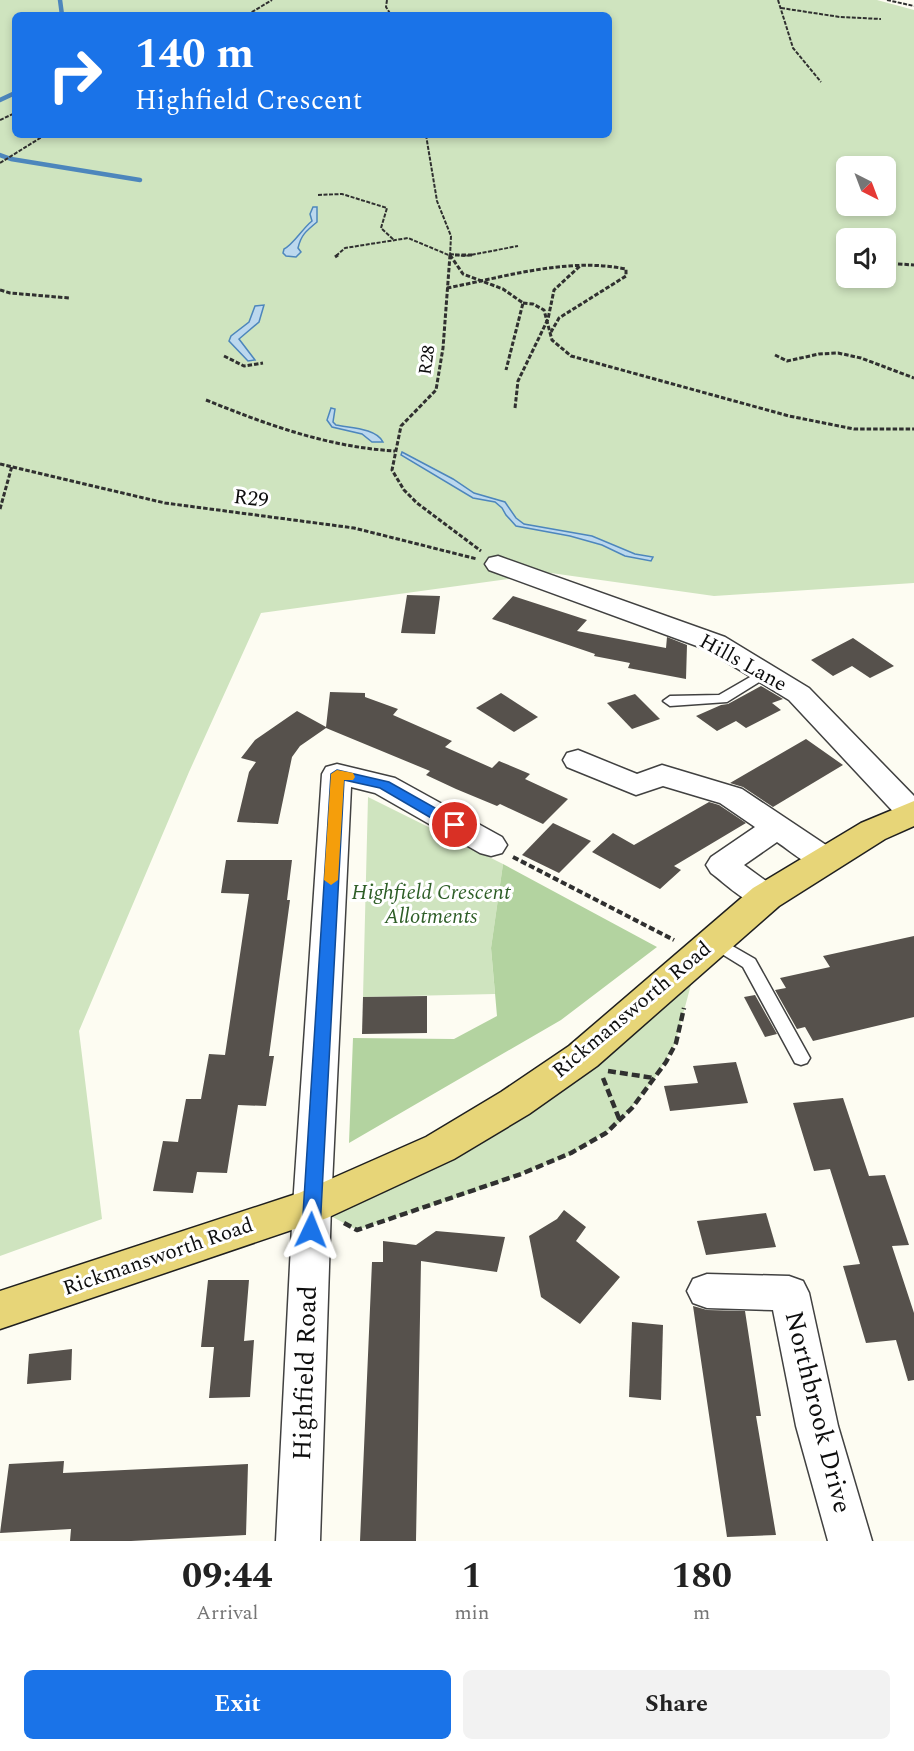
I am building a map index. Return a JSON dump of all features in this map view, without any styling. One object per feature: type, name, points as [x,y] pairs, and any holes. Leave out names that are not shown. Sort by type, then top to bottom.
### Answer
[{"type":"main road","name":"Rickmansworth Road","points":[[0,1310],[312,1206],[440,1148],[515,1103],[583,1056],[766,897],[824,859],[873,831],[913,812]]},
{"type":"street","name":"Hills Lane","points":[[498,564],[715,643],[800,694],[913,812]]},
{"type":"street","points":[[578,760],[636,785],[662,776],[731,796],[824,859]]},
{"type":"street","name":"Highfield Road","points":[[298,1541],[312,1206],[337,774],[384,785],[491,845]]},
{"type":"street","points":[[766,897],[722,865],[777,827]]},
{"type":"street","name":"Northbrook Drive","points":[[706,1291],[789,1293],[817,1426],[850,1541]]},
{"type":"lane","points":[[670,701],[722,699],[764,673]]},
{"type":"lane","points":[[704,951],[749,963],[801,1058]]},
{"type":"path","points":[[252,12],[272,0]]},
{"type":"path","points":[[384,12],[387,0]]},
{"type":"path","points":[[778,0],[793,48],[820,82]]},
{"type":"path","points":[[887,0],[914,6]]},
{"type":"path","points":[[386,7],[389,12]]},
{"type":"path","points":[[781,9],[840,17],[880,19]]},
{"type":"path","points":[[1,162],[40,138]]},
{"type":"path","name":"R28","points":[[426,138],[436,201],[451,236],[443,348],[436,390],[401,426],[392,470],[404,490],[417,503],[498,564]]},
{"type":"path","points":[[318,195],[342,194],[387,208],[381,228],[395,240]]},
{"type":"path","points":[[335,257],[345,248],[408,238],[449,254],[465,256],[518,246]]},
{"type":"path","points":[[449,254],[463,274],[503,289],[523,303],[536,303],[544,309],[552,340],[571,356],[778,413],[854,429],[914,429]]},
{"type":"path","points":[[896,264],[914,265]]},
{"type":"path","points":[[515,408],[518,381],[548,319],[554,290],[581,265]]},
{"type":"path","points":[[447,288],[581,265],[612,265],[626,270],[626,276],[559,318],[551,332]]},
{"type":"path","points":[[0,290],[10,293],[69,298]]},
{"type":"path","points":[[506,370],[523,303]]},
{"type":"path","points":[[775,355],[782,362],[791,363],[803,357],[827,353],[860,357],[914,378]]},
{"type":"path","points":[[224,356],[244,366],[263,363]]},
{"type":"path","points":[[206,400],[271,426],[364,450],[395,451]]},
{"type":"path","name":"R29","points":[[0,464],[165,503],[354,528],[498,564]]},
{"type":"path","points":[[0,509],[12,466]]},
{"type":"path","points":[[312,1206],[357,1230],[483,1189],[570,1155],[620,1122],[655,1078],[675,1044],[704,951],[491,845]]},
{"type":"path","points":[[620,1122],[600,1070],[655,1078]]},
{"type":"green space","points":[[0,0],[877,0],[914,10],[914,583],[714,596],[551,573],[261,613],[189,772],[79,1031],[102,1219],[0,1256]]},
{"type":"green space","name":"Highfield Crescent Allotments","points":[[368,797],[503,864],[491,948],[495,994],[363,997]]},
{"type":"green space","points":[[503,864],[657,947],[561,1020],[349,1143],[353,1038],[454,1039],[497,1016],[491,948]]},
{"type":"green space","points":[[699,955],[675,1044],[655,1078],[620,1122],[611,1129],[570,1155],[483,1189],[357,1230],[312,1206],[440,1148]]},
{"type":"water","points":[[313,207],[317,207],[317,222],[302,236],[298,248],[301,252],[296,257],[286,256],[283,253],[284,249],[312,221],[310,214]]},
{"type":"water","points":[[264,305],[259,322],[239,339],[255,360],[248,361],[229,341],[231,336],[249,322],[255,306]]},
{"type":"water","points":[[331,408],[335,409],[333,422],[336,425],[369,431],[380,437],[383,442],[372,442],[362,434],[332,427],[327,420]]},
{"type":"water","points":[[402,452],[474,493],[505,502],[516,518],[524,524],[592,536],[635,554],[653,557],[651,561],[625,556],[602,545],[570,536],[516,526],[495,502],[473,498],[401,455]]},
{"type":"building","points":[[407,595],[440,596],[435,634],[401,633]]},
{"type":"building","points":[[513,596],[587,620],[577,631],[666,648],[667,637],[687,645],[686,679],[628,668],[630,663],[594,656],[595,654],[492,619]]},
{"type":"building","points":[[853,638],[894,666],[870,678],[852,666],[833,676],[811,660]]},
{"type":"building","points":[[761,686],[783,699],[772,703],[781,710],[746,728],[736,721],[717,731],[696,716],[728,704]]},
{"type":"building","points":[[330,692],[365,693],[365,697],[398,709],[393,715],[452,741],[445,747],[492,768],[499,761],[530,774],[525,779],[568,799],[543,824],[500,804],[497,806],[456,789],[426,775],[430,771],[326,728],[300,746],[292,757],[278,824],[237,822],[249,772],[256,762],[241,758],[255,740],[297,711],[326,727]]},
{"type":"building","points":[[501,693],[538,717],[514,732],[476,708]]},
{"type":"building","points":[[635,694],[660,719],[632,729],[607,703]]},
{"type":"building","points":[[806,739],[843,765],[773,807],[743,787],[730,783]]},
{"type":"building","points":[[709,802],[719,805],[746,823],[674,866],[681,870],[660,889],[592,852],[613,833],[634,845]]},
{"type":"building","points":[[553,823],[591,841],[559,873],[522,855]]},
{"type":"building","points":[[226,860],[292,860],[287,900],[290,900],[269,1056],[274,1056],[266,1106],[238,1105],[227,1173],[197,1172],[193,1193],[153,1191],[163,1141],[178,1142],[186,1099],[201,1099],[209,1054],[225,1055],[249,894],[221,893]]},
{"type":"building","points":[[914,936],[914,1017],[813,1041],[805,1027],[797,1029],[775,990],[786,988],[780,978],[830,967],[823,956]]},
{"type":"building","points":[[755,995],[777,1034],[765,1037],[744,997]]},
{"type":"building","points":[[427,996],[427,1033],[362,1034],[363,997]]},
{"type":"building","points":[[736,1062],[748,1103],[670,1111],[664,1086],[698,1083],[693,1066]]},
{"type":"building","points":[[843,1098],[869,1176],[885,1175],[909,1245],[892,1246],[914,1313],[914,1380],[908,1381],[896,1340],[866,1343],[843,1266],[860,1264],[830,1169],[814,1171],[793,1103]]},
{"type":"building","points":[[564,1210],[586,1227],[576,1241],[620,1277],[580,1324],[541,1297],[529,1236],[557,1219]]},
{"type":"building","points":[[766,1213],[776,1247],[706,1255],[697,1221]]},
{"type":"building","points":[[436,1231],[505,1237],[497,1272],[421,1261],[416,1541],[360,1541],[372,1262],[383,1262],[383,1241],[416,1245]]},
{"type":"building","points":[[208,1280],[249,1280],[244,1341],[254,1340],[250,1397],[209,1398],[214,1347],[201,1347]]},
{"type":"building","points":[[693,1306],[707,1310],[745,1311],[761,1416],[756,1416],[776,1535],[727,1537]]},
{"type":"building","points":[[632,1322],[663,1325],[661,1400],[629,1397]]},
{"type":"building","points":[[72,1349],[71,1380],[27,1384],[29,1354]]},
{"type":"building","points":[[64,1461],[63,1473],[248,1464],[246,1535],[131,1541],[70,1541],[71,1529],[0,1533],[9,1464]]},
{"type":"waterway","points":[[60,0],[62,12]]},
{"type":"waterway","points":[[0,100],[12,94]]},
{"type":"waterway","points":[[0,155],[11,159],[140,180]]},
{"type":"slow traffic","points":[[331,880],[337,774],[348,777]]},
{"type":"route","points":[[311,1230],[337,774],[384,785],[455,825]]}]
